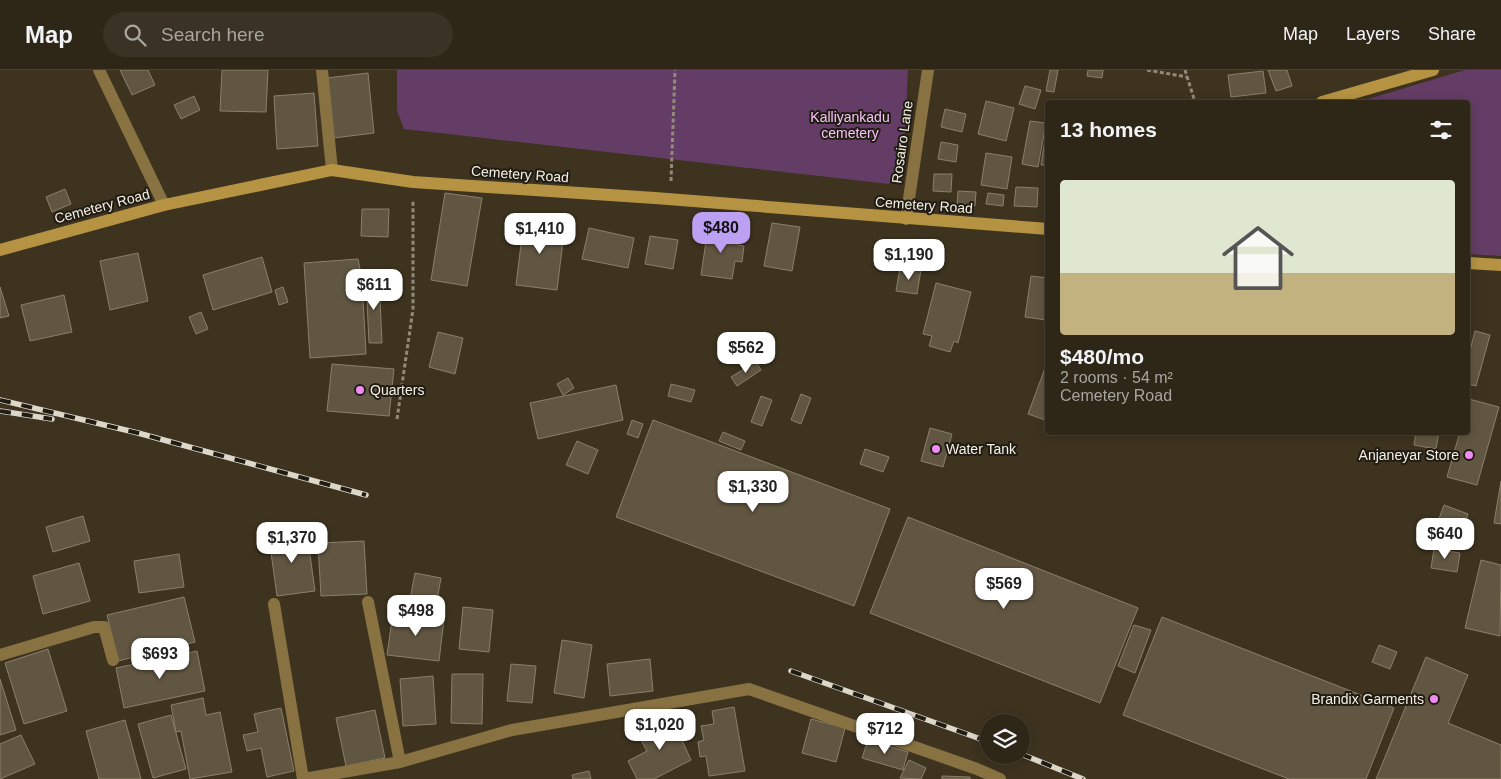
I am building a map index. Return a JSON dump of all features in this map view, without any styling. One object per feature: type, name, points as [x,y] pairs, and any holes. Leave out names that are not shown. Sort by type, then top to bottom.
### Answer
[{"type":"main road","points":[[1329,100],[1433,70]]},
{"type":"main road","name":"Cemetery Road","points":[[0,250],[164,205],[332,170],[412,182],[670,199],[1045,229]]},
{"type":"main road","points":[[1470,263],[1501,265]]},
{"type":"street","points":[[99,70],[164,205]]},
{"type":"street","points":[[322,70],[332,170]]},
{"type":"street","name":"Rosairo Lane","points":[[906,218],[928,70]]},
{"type":"street","points":[[368,602],[400,762]]},
{"type":"street","points":[[274,604],[303,779],[400,762],[512,730],[749,689],[1000,779]]},
{"type":"street","points":[[0,655],[94,626],[104,628],[113,660]]},
{"type":"path","points":[[670,199],[675,70]]},
{"type":"path","points":[[1147,70],[1187,77]]},
{"type":"path","points":[[1184,70],[1194,100]]},
{"type":"path","points":[[397,419],[413,309],[412,182]]},
{"type":"green space","name":"Kalliyankadu cemetery","points":[[397,70],[908,70],[904,153],[889,184],[404,129],[397,111]]},
{"type":"green space","points":[[1465,70],[1501,70],[1501,256],[1470,254],[1470,100],[1365,100]]},
{"type":"building","points":[[120,70],[148,70],[155,85],[132,95]]},
{"type":"building","points":[[222,70],[268,70],[266,112],[220,111]]},
{"type":"building","points":[[1050,70],[1058,70],[1054,92],[1046,91]]},
{"type":"building","points":[[1088,70],[1103,70],[1102,78],[1087,76]]},
{"type":"building","points":[[1268,70],[1287,70],[1292,86],[1276,91]]},
{"type":"building","points":[[1263,71],[1266,93],[1231,97],[1228,75]]},
{"type":"building","points":[[368,73],[374,133],[334,138],[327,78]]},
{"type":"building","points":[[1025,86],[1041,90],[1035,109],[1019,104]]},
{"type":"building","points":[[314,93],[318,146],[277,149],[274,96]]},
{"type":"building","points":[[194,96],[200,110],[181,119],[174,105]]},
{"type":"building","points":[[986,101],[1014,108],[1006,141],[978,134]]},
{"type":"building","points":[[945,109],[966,114],[962,132],[941,127]]},
{"type":"building","points":[[1030,121],[1045,123],[1038,167],[1022,164]]},
{"type":"building","points":[[1045,140],[1045,165],[1041,165]]},
{"type":"building","points":[[941,142],[958,145],[956,162],[938,159]]},
{"type":"building","points":[[986,153],[1012,157],[1007,189],[981,185]]},
{"type":"building","points":[[934,174],[952,174],[951,192],[933,191]]},
{"type":"building","points":[[1016,187],[1038,188],[1037,207],[1014,206]]},
{"type":"building","points":[[65,189],[71,204],[52,212],[46,197]]},
{"type":"building","points":[[958,191],[976,192],[975,206],[957,205]]},
{"type":"building","points":[[445,193],[482,198],[467,286],[431,280]]},
{"type":"building","points":[[988,193],[1004,195],[1003,206],[986,204]]},
{"type":"building","points":[[362,209],[389,209],[388,237],[361,236]]},
{"type":"building","points":[[524,220],[565,225],[557,290],[516,285]]},
{"type":"building","points":[[772,223],[800,227],[792,271],[764,266]]},
{"type":"building","points":[[589,228],[634,238],[628,268],[582,259]]},
{"type":"building","points":[[708,228],[738,232],[737,245],[744,246],[742,262],[735,261],[732,279],[701,275]]},
{"type":"building","points":[[650,236],[678,240],[673,269],[645,264]]},
{"type":"building","points":[[138,253],[148,301],[110,310],[100,261]]},
{"type":"building","points":[[262,257],[272,292],[213,310],[203,275]]},
{"type":"building","points":[[358,259],[362,279],[366,354],[310,358],[304,263]]},
{"type":"building","points":[[900,268],[921,270],[917,294],[896,291]]},
{"type":"building","points":[[1031,276],[1045,278],[1045,320],[1025,317]]},
{"type":"building","points":[[379,278],[382,343],[369,343],[366,279]]},
{"type":"building","points":[[936,283],[971,292],[958,343],[954,341],[950,352],[929,346],[932,336],[923,334]]},
{"type":"building","points":[[0,287],[9,316],[0,318]]},
{"type":"building","points":[[283,287],[288,302],[279,305],[275,290]]},
{"type":"building","points":[[64,295],[72,332],[30,341],[21,305]]},
{"type":"building","points":[[201,312],[208,329],[196,334],[189,317]]},
{"type":"building","points":[[1475,331],[1490,335],[1476,386],[1470,384],[1470,350]]},
{"type":"building","points":[[438,332],[463,338],[455,374],[429,367]]},
{"type":"building","points":[[756,362],[761,370],[737,386],[731,377]]},
{"type":"building","name":"Quarters","points":[[332,364],[394,369],[389,416],[327,411]]},
{"type":"building","points":[[1045,368],[1045,420],[1028,414]]},
{"type":"building","points":[[568,378],[574,388],[563,395],[557,384]]},
{"type":"building","points":[[671,384],[695,390],[691,402],[668,396]]},
{"type":"building","points":[[616,385],[623,420],[538,439],[530,403]]},
{"type":"building","points":[[801,394],[811,398],[801,424],[791,420]]},
{"type":"building","points":[[761,396],[772,400],[762,426],[751,422]]},
{"type":"building","name":"Anjaneyar Store","points":[[1470,399],[1499,407],[1477,485],[1447,477],[1459,435],[1470,435]]},
{"type":"building","points":[[632,420],[643,424],[638,438],[627,434]]},
{"type":"building","points":[[653,420],[890,509],[854,606],[616,517]]},
{"type":"building","name":"Water Tank","points":[[930,428],[952,434],[943,467],[921,461]]},
{"type":"building","points":[[723,432],[745,441],[741,450],[719,441]]},
{"type":"building","points":[[1416,435],[1438,435],[1436,449],[1414,445]]},
{"type":"building","points":[[577,441],[598,450],[588,474],[566,465]]},
{"type":"building","points":[[865,449],[889,457],[883,472],[860,464]]},
{"type":"building","points":[[1501,481],[1501,524],[1494,523]]},
{"type":"building","points":[[1444,505],[1468,514],[1461,533],[1437,524]]},
{"type":"building","points":[[83,516],[90,541],[53,552],[46,527]]},
{"type":"building","points":[[908,517],[1138,608],[1100,703],[870,613]]},
{"type":"building","points":[[307,533],[315,591],[277,596],[269,538]]},
{"type":"building","points":[[364,541],[367,594],[321,596],[318,543]]},
{"type":"building","points":[[1434,549],[1460,553],[1457,572],[1431,568]]},
{"type":"building","points":[[179,554],[184,587],[139,593],[134,561]]},
{"type":"building","points":[[1481,560],[1501,565],[1500,636],[1465,628]]},
{"type":"building","points":[[79,563],[90,601],[43,614],[33,576]]},
{"type":"building","points":[[415,573],[441,578],[435,610],[409,605]]},
{"type":"building","points":[[184,597],[195,642],[118,661],[107,615]]},
{"type":"building","points":[[463,607],[493,610],[489,652],[459,649]]},
{"type":"building","points":[[393,613],[444,619],[439,661],[387,655]]},
{"type":"building","points":[[1162,617],[1394,708],[1366,779],[1289,779],[1123,715]]},
{"type":"building","points":[[1134,625],[1151,630],[1135,673],[1118,666]]},
{"type":"building","points":[[562,640],[592,645],[584,698],[554,693]]},
{"type":"building","points":[[1379,645],[1397,652],[1390,669],[1372,662]]},
{"type":"building","points":[[48,649],[67,711],[24,724],[5,663]]},
{"type":"building","points":[[197,651],[205,691],[124,708],[116,668]]},
{"type":"building","name":"Brandix Garments","points":[[1426,657],[1468,675],[1448,723],[1501,745],[1501,779],[1376,779]]},
{"type":"building","points":[[650,659],[653,691],[610,696],[607,664]]},
{"type":"building","points":[[511,664],[536,666],[532,703],[507,701]]},
{"type":"building","points":[[452,674],[483,674],[482,724],[451,723]]},
{"type":"building","points":[[433,676],[436,724],[403,726],[400,679]]},
{"type":"building","points":[[0,679],[16,730],[0,735]]},
{"type":"building","points":[[203,698],[206,715],[220,712],[232,772],[190,779],[181,731],[176,732],[171,705]]},
{"type":"building","points":[[734,707],[745,771],[709,776],[706,756],[700,757],[698,742],[704,740],[701,726],[714,724],[712,711]]},
{"type":"building","points":[[281,708],[294,771],[267,777],[261,748],[247,751],[243,735],[258,732],[254,714]]},
{"type":"building","points":[[375,710],[385,758],[346,766],[336,718]]},
{"type":"building","points":[[171,715],[186,769],[153,778],[138,724]]},
{"type":"building","points":[[671,716],[691,760],[654,779],[637,779],[628,761],[647,751],[637,733]]},
{"type":"building","points":[[811,719],[845,728],[836,762],[802,753]]},
{"type":"building","points":[[125,720],[141,779],[99,779],[86,731]]},
{"type":"building","points":[[21,735],[35,764],[0,779],[0,744]]},
{"type":"building","points":[[868,740],[908,752],[903,770],[862,758]]},
{"type":"building","points":[[909,760],[926,768],[921,779],[900,778]]},
{"type":"building","points":[[589,771],[591,779],[573,779],[572,775]]},
{"type":"building","points":[[942,776],[970,777],[970,779],[942,779]]},
{"type":"railway","points":[[0,400],[138,433],[366,495]]},
{"type":"railway","points":[[0,411],[52,419]]},
{"type":"railway","points":[[791,671],[980,739]]},
{"type":"railway","points":[[1030,758],[1083,779]]},
{"type":"place","name":"Quarters","points":[[360,390]]},
{"type":"place","name":"Water Tank","points":[[936,449]]},
{"type":"place","name":"Anjaneyar Store","points":[[1469,455]]},
{"type":"place","name":"Brandix Garments","points":[[1434,699]]}]
